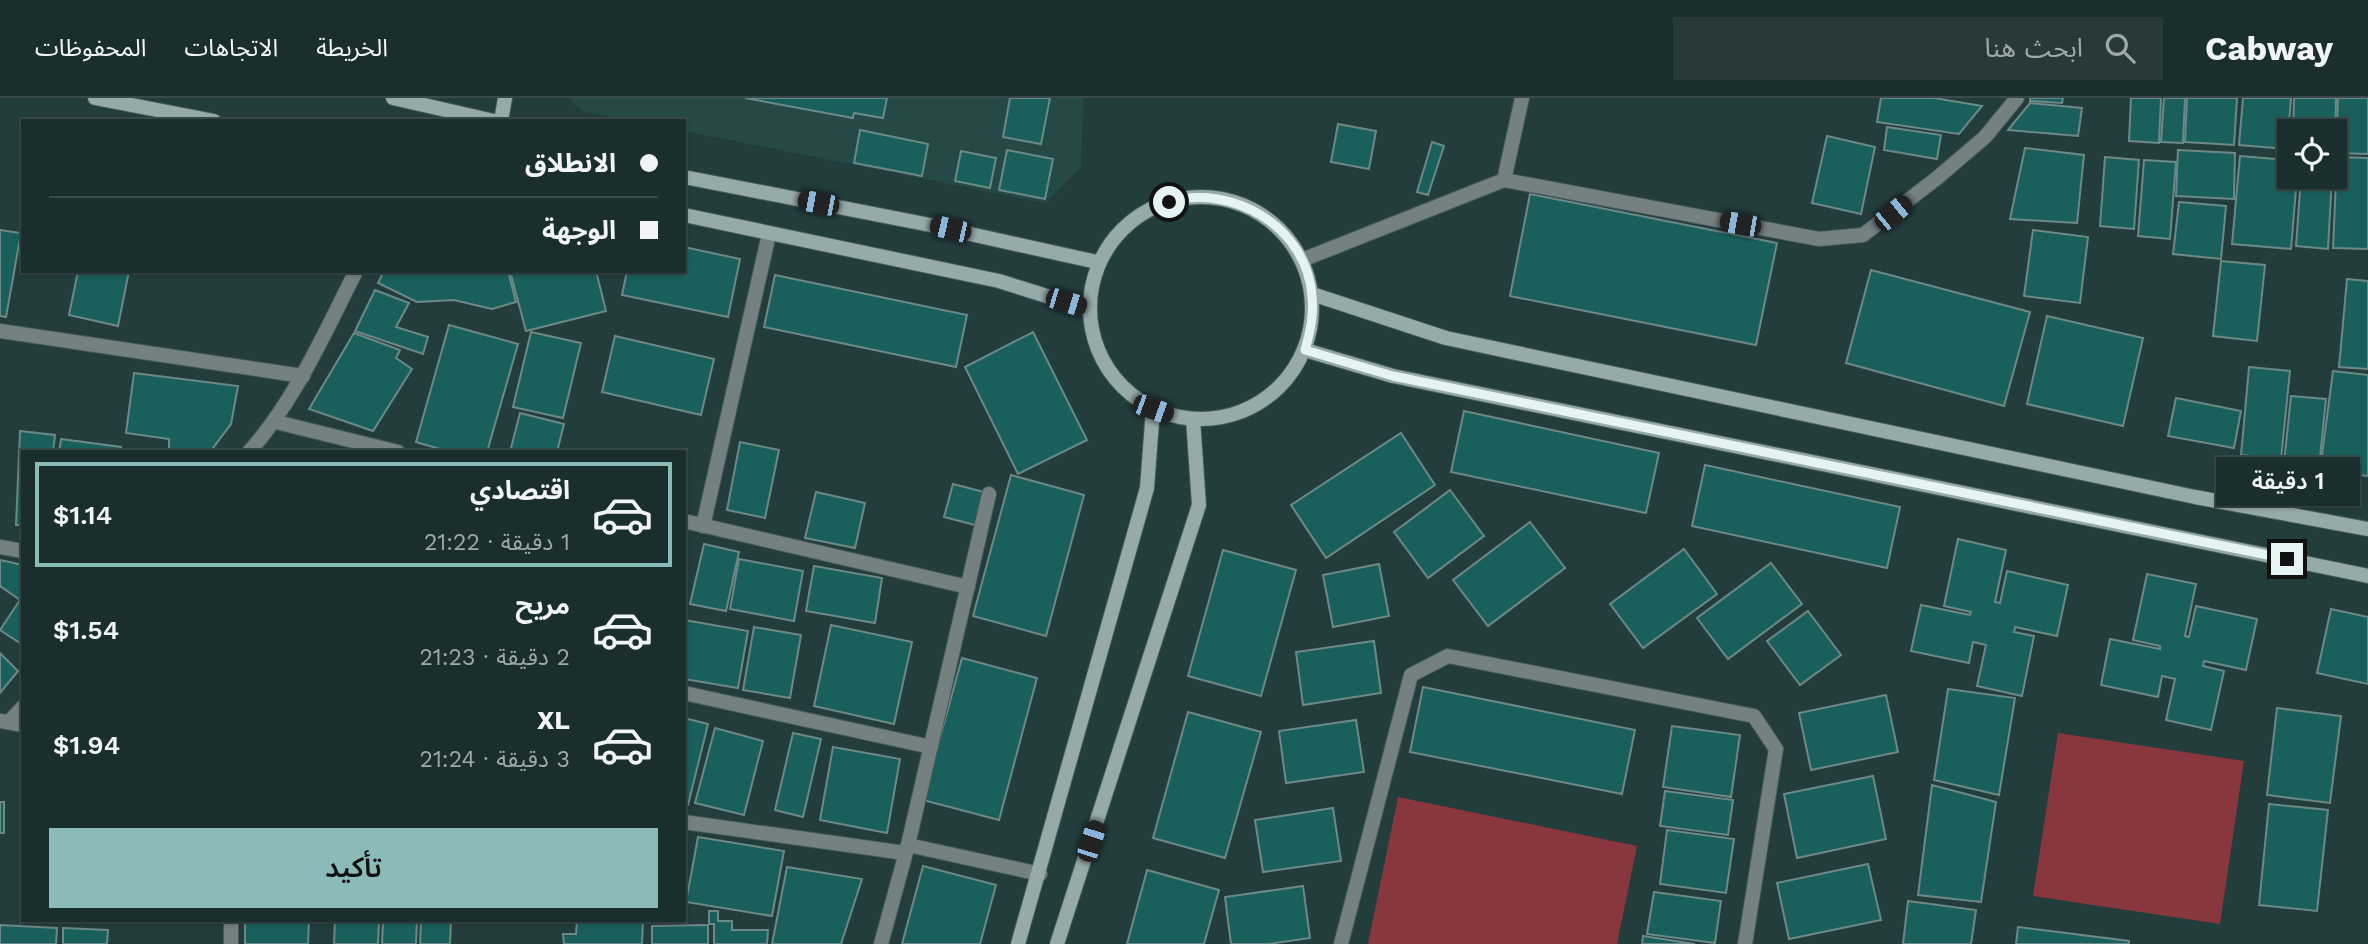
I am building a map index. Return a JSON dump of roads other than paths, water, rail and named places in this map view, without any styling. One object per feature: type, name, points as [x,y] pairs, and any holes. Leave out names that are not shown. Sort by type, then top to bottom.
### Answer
[{"type":"main road","points":[[95,98],[204,119]]},
{"type":"main road","points":[[393,98],[433,102],[488,119]]},
{"type":"main road","points":[[501,119],[505,98]]},
{"type":"main road","points":[[428,119],[433,102]]},
{"type":"main road","points":[[686,177],[925,224],[1097,262]]},
{"type":"main road","points":[[1186,197],[1221,198],[1254,210],[1282,231],[1302,260],[1312,293],[1312,322],[1305,350],[1291,374],[1272,394],[1248,410],[1221,418],[1194,419],[1153,409],[1126,392],[1106,367],[1093,338],[1088,309],[1097,262],[1123,227],[1152,207],[1186,197]]},
{"type":"main road","points":[[686,215],[987,278],[1088,309]]},
{"type":"main road","points":[[1312,293],[1446,338],[2181,494],[2368,529]]},
{"type":"main road","points":[[1305,350],[1393,376],[2368,576]]},
{"type":"main road","points":[[1018,944],[1040,874],[1147,488],[1153,409]]},
{"type":"main road","points":[[1057,944],[1199,505],[1194,419]]},
{"type":"street","points":[[1504,180],[1522,98]]},
{"type":"street","points":[[1302,260],[1504,180],[1819,239],[1863,235],[1937,178],[1984,137],[2017,98]]},
{"type":"street","points":[[703,526],[769,234]]},
{"type":"street","points":[[251,450],[276,422],[303,376],[355,273]]},
{"type":"street","points":[[0,331],[303,376]]},
{"type":"street","points":[[276,422],[390,450]]},
{"type":"street","points":[[881,944],[907,849],[989,494]]},
{"type":"street","points":[[686,522],[968,587]]},
{"type":"street","points":[[0,547],[21,551]]},
{"type":"street","points":[[1341,944],[1411,675],[1448,656],[1754,716],[1776,749],[1745,944]]},
{"type":"street","points":[[686,693],[931,747]]},
{"type":"street","points":[[686,822],[907,849],[1040,874]]},
{"type":"street","points":[[231,922],[231,944]]}]
